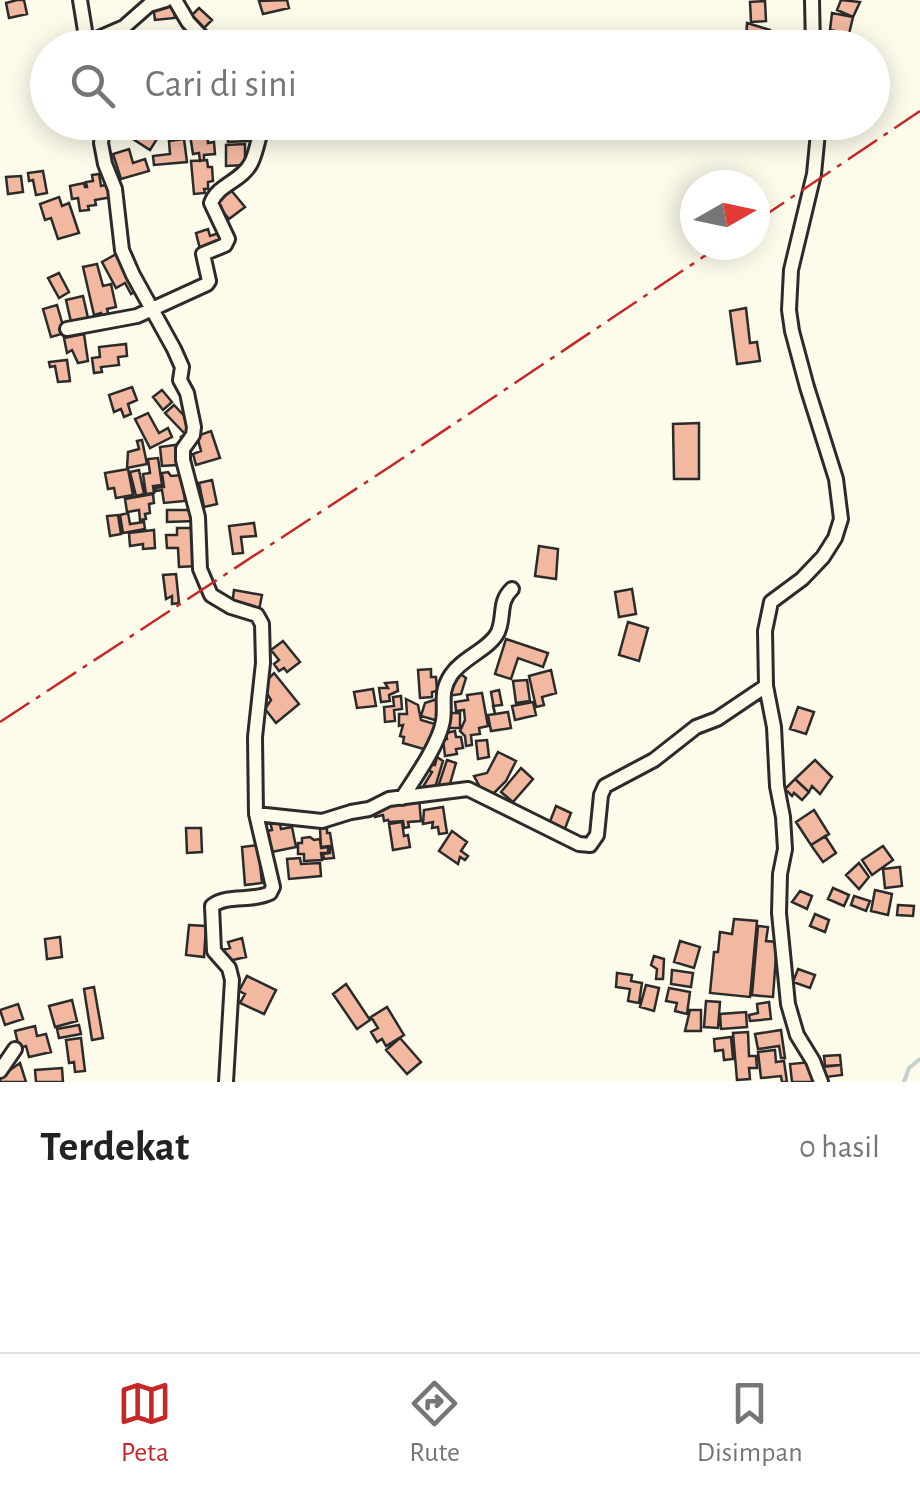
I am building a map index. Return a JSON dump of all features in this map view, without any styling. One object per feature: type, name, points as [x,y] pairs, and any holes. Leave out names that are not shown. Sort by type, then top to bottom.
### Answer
[{"type":"street","points":[[80,0],[83,30]]},
{"type":"street","points":[[116,30],[149,5],[166,0]]},
{"type":"street","points":[[174,0],[196,30]]},
{"type":"street","points":[[812,0],[813,30]]},
{"type":"street","points":[[101,140],[115,189],[122,250],[180,362],[180,380],[187,393],[194,431],[183,453],[198,516],[200,569],[210,595],[256,615],[262,624],[263,662],[255,737],[256,814],[273,882],[268,895],[213,904],[214,951],[232,980],[226,1082]]},
{"type":"street","points":[[67,329],[137,316],[209,282],[203,254],[228,241],[212,199],[251,163],[257,140]]},
{"type":"street","points":[[817,140],[814,174],[791,270],[788,310],[806,387],[836,479],[841,518],[836,538],[823,557],[802,579],[774,598],[765,631],[766,686],[774,727],[785,849],[778,896],[788,1004],[796,1035],[821,1082]]},
{"type":"street","points":[[402,798],[424,765],[443,722],[442,702],[450,677],[495,636],[503,598],[512,589]]},
{"type":"street","points":[[256,814],[322,821],[369,810],[389,799],[468,789],[579,844],[590,845],[597,835],[605,786],[654,760],[696,727],[718,719],[766,686]]},
{"type":"street","points":[[0,1071],[15,1050]]},
{"type":"building","points":[[24,0],[27,14],[9,18],[6,3]]},
{"type":"building","points":[[287,0],[289,8],[263,14],[259,1]]},
{"type":"building","points":[[841,0],[860,2],[853,17],[837,10]]},
{"type":"building","points":[[765,1],[766,21],[751,22],[750,2]]},
{"type":"building","points":[[173,3],[175,18],[155,20],[153,6]]},
{"type":"building","points":[[199,8],[212,20],[200,30],[188,19]]},
{"type":"building","points":[[832,13],[853,17],[850,30],[830,30]]},
{"type":"building","points":[[747,23],[770,30],[747,30]]},
{"type":"building","points":[[135,140],[156,140],[150,150]]},
{"type":"building","points":[[184,140],[187,162],[154,165],[153,156],[170,154],[169,141]]},
{"type":"building","points":[[191,140],[214,142],[215,154],[204,155],[200,161],[199,153],[193,154]]},
{"type":"building","points":[[245,144],[245,165],[226,166],[226,145]]},
{"type":"building","points":[[129,149],[133,163],[145,159],[149,171],[121,179],[113,154]]},
{"type":"building","points":[[207,160],[213,181],[208,182],[205,193],[194,194],[191,161]]},
{"type":"building","points":[[43,171],[47,193],[36,195],[28,173]]},
{"type":"building","points":[[99,174],[101,186],[109,184],[112,197],[95,200],[96,205],[80,211],[70,186],[84,183],[87,187],[86,182],[93,181],[92,175]]},
{"type":"building","points":[[21,176],[23,192],[8,194],[6,177]]},
{"type":"building","points":[[230,189],[245,207],[229,219],[214,201]]},
{"type":"building","points":[[59,197],[62,206],[69,203],[79,233],[58,239],[51,218],[45,220],[40,204]]},
{"type":"building","points":[[208,229],[210,236],[219,233],[221,243],[200,249],[196,233]]},
{"type":"building","points":[[118,253],[138,290],[131,294],[125,283],[116,288],[102,262]]},
{"type":"building","points":[[97,264],[103,286],[111,284],[116,307],[107,309],[109,316],[94,315],[83,267]]},
{"type":"building","points":[[59,273],[69,292],[59,298],[48,278]]},
{"type":"building","points":[[83,296],[88,318],[71,322],[66,300]]},
{"type":"building","points":[[57,305],[65,333],[51,337],[43,309]]},
{"type":"building","points":[[746,308],[750,343],[757,342],[760,361],[737,364],[730,311]]},
{"type":"building","points":[[84,334],[88,361],[78,363],[72,350],[67,353],[64,338]]},
{"type":"building","points":[[126,344],[127,356],[118,357],[119,365],[101,367],[102,372],[94,373],[92,358],[100,357],[99,347]]},
{"type":"building","points":[[67,360],[70,381],[58,382],[55,366],[50,367],[49,362]]},
{"type":"building","points":[[132,387],[137,400],[128,404],[131,414],[124,417],[121,409],[114,412],[109,395]]},
{"type":"building","points":[[162,390],[172,402],[163,410],[153,397]]},
{"type":"building","points":[[174,405],[190,422],[191,433],[184,440],[181,437],[185,434],[165,413]]},
{"type":"building","points":[[148,413],[159,433],[168,428],[172,437],[150,448],[135,419]]},
{"type":"building","points":[[699,423],[699,479],[674,479],[673,424]]},
{"type":"building","points":[[211,431],[220,458],[196,465],[193,454],[201,451],[197,436]]},
{"type":"building","points":[[142,440],[147,464],[127,468],[128,452],[139,449],[137,441]]},
{"type":"building","points":[[175,445],[177,465],[162,466],[160,447]]},
{"type":"building","points":[[158,458],[162,485],[153,486],[154,493],[146,494],[143,474],[150,473],[148,459]]},
{"type":"building","points":[[128,469],[133,495],[116,498],[114,488],[108,489],[105,473]]},
{"type":"building","points":[[139,470],[144,494],[136,496],[130,472]]},
{"type":"building","points":[[162,473],[171,476],[182,475],[185,501],[164,503],[162,490],[156,491],[155,488],[164,487]]},
{"type":"building","points":[[212,480],[217,504],[204,507],[199,483]]},
{"type":"building","points":[[153,494],[154,503],[149,504],[146,519],[140,520],[139,510],[127,512],[125,499]]},
{"type":"building","points":[[167,510],[188,510],[195,521],[167,522]]},
{"type":"building","points":[[128,513],[130,524],[144,522],[145,529],[123,533],[120,515]]},
{"type":"building","points":[[118,515],[121,534],[110,536],[107,516]]},
{"type":"building","points":[[254,523],[256,536],[241,537],[243,553],[233,554],[229,526]]},
{"type":"building","points":[[177,528],[194,528],[196,566],[179,567],[178,548],[167,548],[166,535],[177,535]]},
{"type":"building","points":[[154,530],[155,548],[143,549],[143,544],[130,546],[129,533]]},
{"type":"building","points":[[539,546],[558,549],[556,579],[535,576]]},
{"type":"building","points":[[176,574],[179,603],[172,604],[172,596],[166,599],[163,575]]},
{"type":"building","points":[[632,589],[636,614],[619,617],[615,592]]},
{"type":"building","points":[[234,590],[262,595],[259,610],[232,605]]},
{"type":"building","points":[[628,622],[648,628],[639,661],[619,655]]},
{"type":"building","points":[[506,639],[548,653],[543,667],[518,658],[511,679],[495,674]]},
{"type":"building","points":[[283,641],[300,662],[287,672],[284,668],[279,671],[274,664],[279,660],[271,650]]},
{"type":"building","points":[[431,669],[437,691],[432,692],[432,697],[420,698],[418,670]]},
{"type":"building","points":[[551,670],[556,693],[542,697],[544,705],[536,707],[529,676]]},
{"type":"building","points":[[274,673],[299,704],[276,723],[265,709],[271,700],[262,685]]},
{"type":"building","points":[[459,673],[466,678],[461,694],[448,696],[450,688]]},
{"type":"building","points":[[527,680],[530,701],[516,703],[513,681]]},
{"type":"building","points":[[397,682],[398,691],[389,695],[390,701],[381,702],[379,688]]},
{"type":"building","points":[[373,689],[376,706],[357,708],[354,692]]},
{"type":"building","points":[[499,690],[502,705],[494,706],[491,692]]},
{"type":"building","points":[[482,693],[488,726],[479,728],[480,734],[471,735],[472,745],[466,746],[460,731],[464,710],[456,711],[455,702]]},
{"type":"building","points":[[401,696],[402,709],[394,710],[395,721],[385,722],[384,707],[394,706],[393,697]]},
{"type":"building","points":[[406,699],[418,705],[421,720],[435,724],[427,750],[403,743],[404,737],[400,736],[403,725],[399,726],[399,714],[407,714]]},
{"type":"building","points":[[437,699],[438,721],[421,716],[425,703]]},
{"type":"building","points":[[533,702],[536,715],[515,720],[512,706]]},
{"type":"building","points":[[798,707],[814,712],[806,734],[790,729]]},
{"type":"building","points":[[508,712],[511,728],[491,731],[488,715]]},
{"type":"building","points":[[449,713],[460,713],[460,728],[448,728]]},
{"type":"building","points":[[455,731],[463,748],[456,749],[457,754],[445,756],[443,739],[447,739],[446,733]]},
{"type":"building","points":[[487,740],[489,757],[478,759],[476,741]]},
{"type":"building","points":[[498,752],[516,761],[506,781],[492,795],[482,791],[474,776],[487,773]]},
{"type":"building","points":[[437,757],[443,761],[434,791],[421,790],[432,772],[426,769],[429,764],[435,765]]},
{"type":"building","points":[[447,760],[456,763],[449,787],[437,790]]},
{"type":"building","points":[[815,760],[832,777],[820,794],[812,786],[809,792],[795,779]]},
{"type":"building","points":[[521,768],[533,779],[513,802],[501,792]]},
{"type":"building","points":[[795,779],[809,792],[802,800],[785,789]]},
{"type":"building","points":[[419,798],[421,821],[408,822],[409,827],[404,828],[403,821],[384,821],[383,815],[375,817],[374,808]]},
{"type":"building","points":[[556,806],[571,813],[564,831],[549,824]]},
{"type":"building","points":[[443,807],[447,833],[439,834],[438,827],[432,828],[433,822],[423,824],[424,810]]},
{"type":"building","points":[[814,810],[829,834],[811,845],[796,822]]},
{"type":"building","points":[[279,820],[281,829],[292,827],[296,847],[267,853],[264,837],[272,830],[270,821]]},
{"type":"building","points":[[402,822],[410,847],[393,850],[389,824]]},
{"type":"building","points":[[186,828],[201,828],[202,852],[187,853]]},
{"type":"building","points":[[327,828],[334,858],[324,859],[323,854],[330,853],[330,846],[321,847],[320,829]]},
{"type":"building","points":[[452,831],[467,842],[461,851],[468,856],[465,860],[460,857],[458,864],[439,851]]},
{"type":"building","points":[[825,836],[836,853],[823,862],[811,845]]},
{"type":"building","points":[[310,837],[320,839],[321,848],[328,847],[328,853],[321,853],[322,860],[304,861],[304,854],[298,854],[298,843]]},
{"type":"building","points":[[258,845],[262,883],[245,885],[242,847]]},
{"type":"building","points":[[883,846],[893,860],[872,875],[862,860]]},
{"type":"building","points":[[300,858],[301,864],[320,863],[321,876],[289,879],[287,859]]},
{"type":"building","points":[[859,863],[869,877],[859,889],[846,875]]},
{"type":"building","points":[[900,867],[902,886],[885,888],[883,869]]},
{"type":"building","points":[[833,888],[849,895],[844,906],[828,899]]},
{"type":"building","points":[[875,890],[892,894],[888,915],[871,911]]},
{"type":"building","points":[[800,891],[812,896],[807,909],[792,902]]},
{"type":"building","points":[[854,896],[870,901],[866,911],[851,905]]},
{"type":"building","points":[[898,905],[914,906],[913,916],[897,915]]},
{"type":"building","points":[[815,914],[829,920],[825,932],[810,926]]},
{"type":"building","points":[[734,919],[757,921],[750,997],[710,993],[720,932],[732,934]]},
{"type":"building","points":[[189,925],[206,926],[204,957],[186,955]]},
{"type":"building","points":[[758,926],[768,927],[766,941],[777,942],[773,997],[752,995]]},
{"type":"building","points":[[60,937],[62,957],[47,959],[45,939]]},
{"type":"building","points":[[242,938],[246,957],[224,962],[221,950],[230,948],[228,942]]},
{"type":"building","points":[[680,941],[700,947],[694,968],[674,962]]},
{"type":"building","points":[[654,956],[664,959],[663,979],[656,979],[657,969],[651,965]]},
{"type":"building","points":[[798,969],[815,975],[810,988],[793,982]]},
{"type":"building","points":[[672,970],[693,973],[691,987],[671,984]]},
{"type":"building","points":[[617,973],[632,975],[631,981],[642,983],[639,1003],[628,1001],[630,989],[616,987]]},
{"type":"building","points":[[247,976],[276,990],[264,1014],[240,1003],[245,994],[239,991]]},
{"type":"building","points":[[346,984],[370,1020],[357,1029],[333,994]]},
{"type":"building","points":[[646,985],[659,988],[654,1011],[640,1007]]},
{"type":"building","points":[[94,987],[103,1038],[92,1040],[84,989]]},
{"type":"building","points":[[669,988],[690,992],[687,1014],[675,1011],[677,1003],[666,1001]]},
{"type":"building","points":[[72,1000],[77,1021],[55,1027],[49,1006]]},
{"type":"building","points":[[706,1001],[720,1002],[718,1028],[704,1027]]},
{"type":"building","points":[[769,1002],[771,1019],[750,1021],[749,1015],[758,1013],[757,1004]]},
{"type":"building","points":[[18,1004],[23,1019],[5,1025],[0,1010]]},
{"type":"building","points":[[387,1007],[404,1035],[386,1046],[382,1039],[377,1042],[371,1032],[378,1028],[371,1017]]},
{"type":"building","points":[[690,1010],[701,1010],[701,1031],[685,1031]]},
{"type":"building","points":[[746,1012],[747,1027],[721,1029],[720,1014]]},
{"type":"building","points":[[79,1025],[81,1034],[59,1038],[57,1029]]},
{"type":"building","points":[[35,1026],[37,1036],[46,1034],[51,1052],[29,1057],[26,1046],[19,1048],[15,1031]]},
{"type":"building","points":[[781,1030],[785,1058],[781,1058],[779,1046],[758,1049],[755,1034]]},
{"type":"building","points":[[748,1032],[749,1056],[756,1056],[757,1068],[749,1068],[750,1079],[737,1080],[733,1033]]},
{"type":"building","points":[[731,1037],[733,1059],[724,1060],[723,1050],[715,1051],[714,1039]]},
{"type":"building","points":[[81,1038],[85,1071],[75,1072],[74,1062],[69,1063],[66,1040]]},
{"type":"building","points":[[400,1038],[421,1062],[407,1074],[386,1050]]},
{"type":"building","points":[[775,1050],[776,1062],[784,1061],[787,1082],[782,1082],[781,1076],[761,1078],[758,1052]]},
{"type":"building","points":[[840,1055],[841,1065],[825,1066],[824,1056]]},
{"type":"building","points":[[811,1062],[813,1082],[792,1082],[790,1064]]},
{"type":"building","points":[[20,1063],[26,1082],[0,1082],[0,1077]]},
{"type":"building","points":[[841,1065],[842,1075],[826,1077],[822,1067]]},
{"type":"building","points":[[62,1068],[63,1082],[36,1082],[35,1070]]},
{"type":"waterway","points":[[904,1082],[909,1068],[920,1059]]},
{"type":"power","points":[[890,131],[920,111]]},
{"type":"power","points":[[770,212],[877,140]]},
{"type":"power","points":[[0,722],[699,260]]}]
